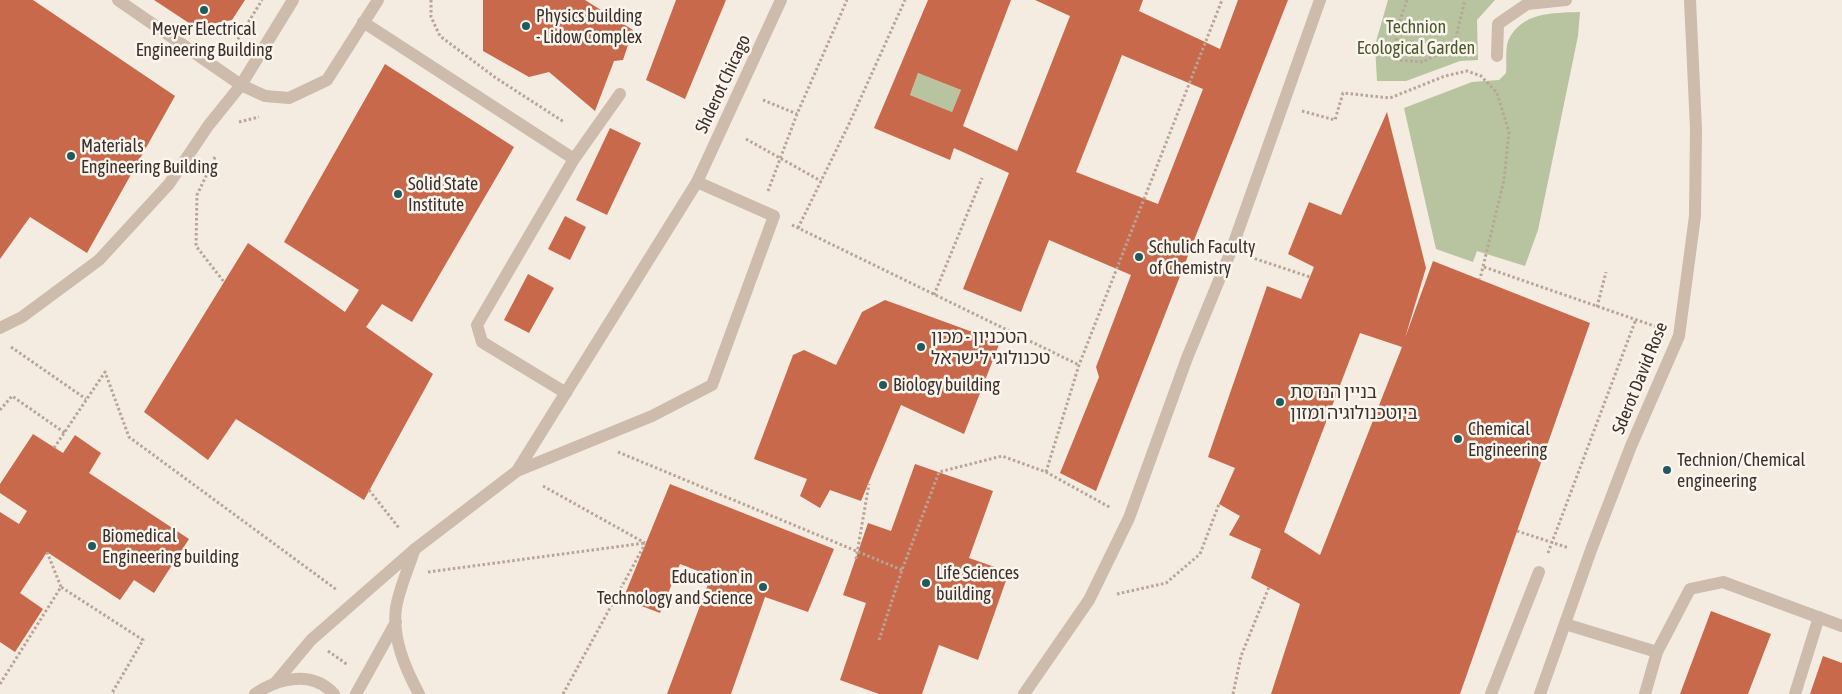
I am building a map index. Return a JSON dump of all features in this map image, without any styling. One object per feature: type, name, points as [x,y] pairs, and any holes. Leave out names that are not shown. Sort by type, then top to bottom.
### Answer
[{"type":"street","points":[[118,0],[241,85],[267,86],[289,98],[327,80],[378,0]]},
{"type":"street","points":[[0,328],[22,316],[99,260],[169,184],[208,126],[241,85],[293,0]]},
{"type":"street","name":"Shderot Chicago","points":[[517,471],[697,182],[781,0]]},
{"type":"street","points":[[1024,694],[1089,600],[1129,518],[1187,358],[1231,250],[1320,0]]},
{"type":"street","points":[[1497,56],[1498,24],[1527,4],[1566,0]]},
{"type":"street","name":"Sderot David Rose","points":[[1540,694],[1590,550],[1631,446],[1679,336],[1695,216],[1696,129],[1690,0]]},
{"type":"street","points":[[363,22],[574,159]]},
{"type":"street","points":[[566,393],[482,342],[477,325],[574,159],[620,94]]},
{"type":"street","points":[[255,694],[276,682],[312,640],[414,550],[517,471],[652,416],[712,385],[774,216],[697,182]]},
{"type":"street","points":[[414,550],[396,608],[396,622],[399,647],[406,670],[419,694]]},
{"type":"street","points":[[1491,694],[1539,572]]},
{"type":"street","points":[[1645,694],[1657,652],[1690,590],[1723,582],[1842,626]]},
{"type":"street","points":[[1794,694],[1819,617]]},
{"type":"street","points":[[356,694],[396,622]]},
{"type":"street","points":[[1565,624],[1657,652]]},
{"type":"street","points":[[276,682],[301,679],[318,683],[334,694]]},
{"type":"path","points":[[228,55],[262,0]]},
{"type":"path","points":[[431,0],[431,17],[440,36],[496,78],[564,122]]},
{"type":"path","points":[[760,210],[797,114],[848,0]]},
{"type":"path","points":[[798,228],[905,0]]},
{"type":"path","points":[[1046,472],[1079,365],[1222,0]]},
{"type":"path","points":[[1407,0],[1396,32],[1397,60],[1423,62],[1454,45],[1464,0]]},
{"type":"path","points":[[1283,105],[1334,120],[1344,93],[1390,98],[1445,76],[1467,72],[1481,76],[1497,93],[1509,132],[1504,180],[1480,279]]},
{"type":"path","points":[[763,100],[797,114]]},
{"type":"path","points":[[746,140],[821,181]]},
{"type":"path","points":[[217,153],[196,195],[196,246],[224,282]]},
{"type":"path","points":[[934,294],[982,178]]},
{"type":"path","points":[[774,216],[1079,365]]},
{"type":"path","points":[[1231,250],[1310,277]]},
{"type":"path","points":[[1484,267],[1645,322]]},
{"type":"path","points":[[1597,307],[1606,272]]},
{"type":"path","points":[[1553,542],[1636,319]]},
{"type":"path","points":[[8,344],[86,399]]},
{"type":"path","points":[[54,448],[105,372],[129,437],[338,591]]},
{"type":"path","points":[[0,410],[12,396],[65,433]]},
{"type":"path","points":[[592,442],[902,570]]},
{"type":"path","points":[[879,640],[902,570],[939,472],[1002,456],[1046,472],[1129,518]]},
{"type":"path","points":[[856,559],[869,484]]},
{"type":"path","points":[[543,486],[645,543]]},
{"type":"path","points":[[370,490],[399,528]]},
{"type":"path","points":[[1089,600],[1166,582],[1200,554],[1219,504]]},
{"type":"path","points":[[1517,531],[1553,542],[1577,552]]},
{"type":"path","points":[[424,572],[645,543]]},
{"type":"path","points":[[563,694],[645,543]]},
{"type":"path","points":[[47,552],[61,587],[143,640],[112,693],[114,694]]},
{"type":"path","points":[[0,684],[61,587]]},
{"type":"path","points":[[1233,694],[1241,656],[1269,587]]},
{"type":"path","points":[[321,646],[354,669]]},
{"type":"green space","name":"Technion Ecological Garden","points":[[1388,0],[1495,0],[1477,20],[1478,60],[1460,61],[1406,81],[1377,81],[1375,45]]},
{"type":"green space","points":[[1580,12],[1578,36],[1538,230],[1525,266],[1477,251],[1473,262],[1436,249],[1404,108],[1472,82],[1499,80],[1506,73],[1508,41],[1521,24],[1538,16]]},
{"type":"green space","points":[[918,73],[961,90],[952,112],[910,95]]},
{"type":"building","name":"Materials Engineering Building","points":[[0,0],[33,0],[175,96],[87,253],[30,217],[0,259]]},
{"type":"building","name":"Meyer Electrical Engineering Building","points":[[154,0],[245,0],[232,20],[195,27]]},
{"type":"building","points":[[483,0],[585,0],[633,30],[623,60],[614,61],[595,111],[549,72],[529,77],[483,51]]},
{"type":"building","name":"Physics building - Lidow Complex","points":[[676,0],[726,0],[685,99],[646,80]]},
{"type":"building","name":"Schulich Faculty of Chemistry","points":[[928,0],[1011,0],[963,126],[1017,151],[1070,16],[1035,0],[1143,0],[1139,11],[1220,49],[1238,0],[1288,0],[1096,491],[1060,473],[1099,377],[1096,367],[1131,275],[1049,240],[1021,312],[963,289],[1009,173],[954,148],[950,160],[874,128]],"holes":[[[1122,55],[1203,89],[1158,204],[1076,172]],[[918,73],[961,90],[952,112],[910,95]]]},
{"type":"building","points":[[385,64],[514,147],[412,322],[382,304],[366,327],[433,374],[364,500],[236,419],[208,460],[144,412],[248,243],[345,312],[359,290],[284,242]]},
{"type":"building","name":"Chemical Engineering","points":[[1387,112],[1426,268],[1405,338],[1433,261],[1590,323],[1460,694],[1271,694],[1300,604],[1251,578],[1261,549],[1229,535],[1240,516],[1219,504],[1235,468],[1208,457],[1267,286],[1301,299],[1314,267],[1288,254],[1309,202],[1341,215]],"holes":[[[1360,333],[1402,347],[1320,555],[1284,532]]]},
{"type":"building","points":[[610,128],[641,143],[607,215],[576,200]]},
{"type":"building","points":[[565,216],[586,227],[570,260],[548,249]]},
{"type":"building","points":[[528,274],[554,288],[529,333],[504,320]]},
{"type":"building","name":"Biology building","points":[[885,300],[1000,342],[964,434],[901,405],[861,501],[830,490],[820,508],[800,496],[807,479],[754,459],[793,355],[804,350],[836,365],[862,312]]},
{"type":"building","name":"Biomedical Engineering building","points":[[33,434],[63,453],[75,435],[101,453],[89,473],[189,539],[154,593],[134,580],[120,600],[47,552],[20,593],[43,609],[15,652],[0,642],[0,512],[19,524],[27,511],[0,493],[0,484]]},
{"type":"building","name":"Life Sciences building","points":[[915,464],[993,491],[969,558],[1009,572],[978,660],[939,645],[922,694],[879,694],[840,680],[866,603],[843,595],[868,523],[891,531]]},
{"type":"building","name":"Education in Technology and Science","points":[[670,484],[834,549],[808,612],[765,597],[731,694],[667,694],[711,576],[680,564],[660,613],[623,599]]},
{"type":"building","points":[[1711,611],[1771,634],[1748,694],[1680,694]]},
{"type":"building","points":[[1823,656],[1842,663],[1842,694],[1810,694]]},
{"type":"place","name":"Meyer Electrical Engineering Building","points":[[204,10]]},
{"type":"place","name":"Physics building - Lidow Complex","points":[[526,26]]},
{"type":"place","name":"Materials Engineering Building","points":[[71,156]]},
{"type":"place","name":"Solid State Institute","points":[[398,194]]},
{"type":"place","name":"Schulich Faculty of Chemistry","points":[[1139,257]]},
{"type":"place","name":"הטכניון - מכון טכנולוגי לישראל","points":[[921,347]]},
{"type":"place","name":"Biology building","points":[[883,385]]},
{"type":"place","name":"בניין הנדסת ביוטכנולוגיה ומזון","points":[[1280,402]]},
{"type":"place","name":"Chemical Engineering","points":[[1458,439]]},
{"type":"place","name":"Technion/Chemical engineering","points":[[1667,470]]},
{"type":"place","name":"Biomedical Engineering building","points":[[92,546]]},
{"type":"place","name":"Life Sciences building","points":[[926,583]]},
{"type":"place","name":"Education in Technology and Science","points":[[763,587]]}]
